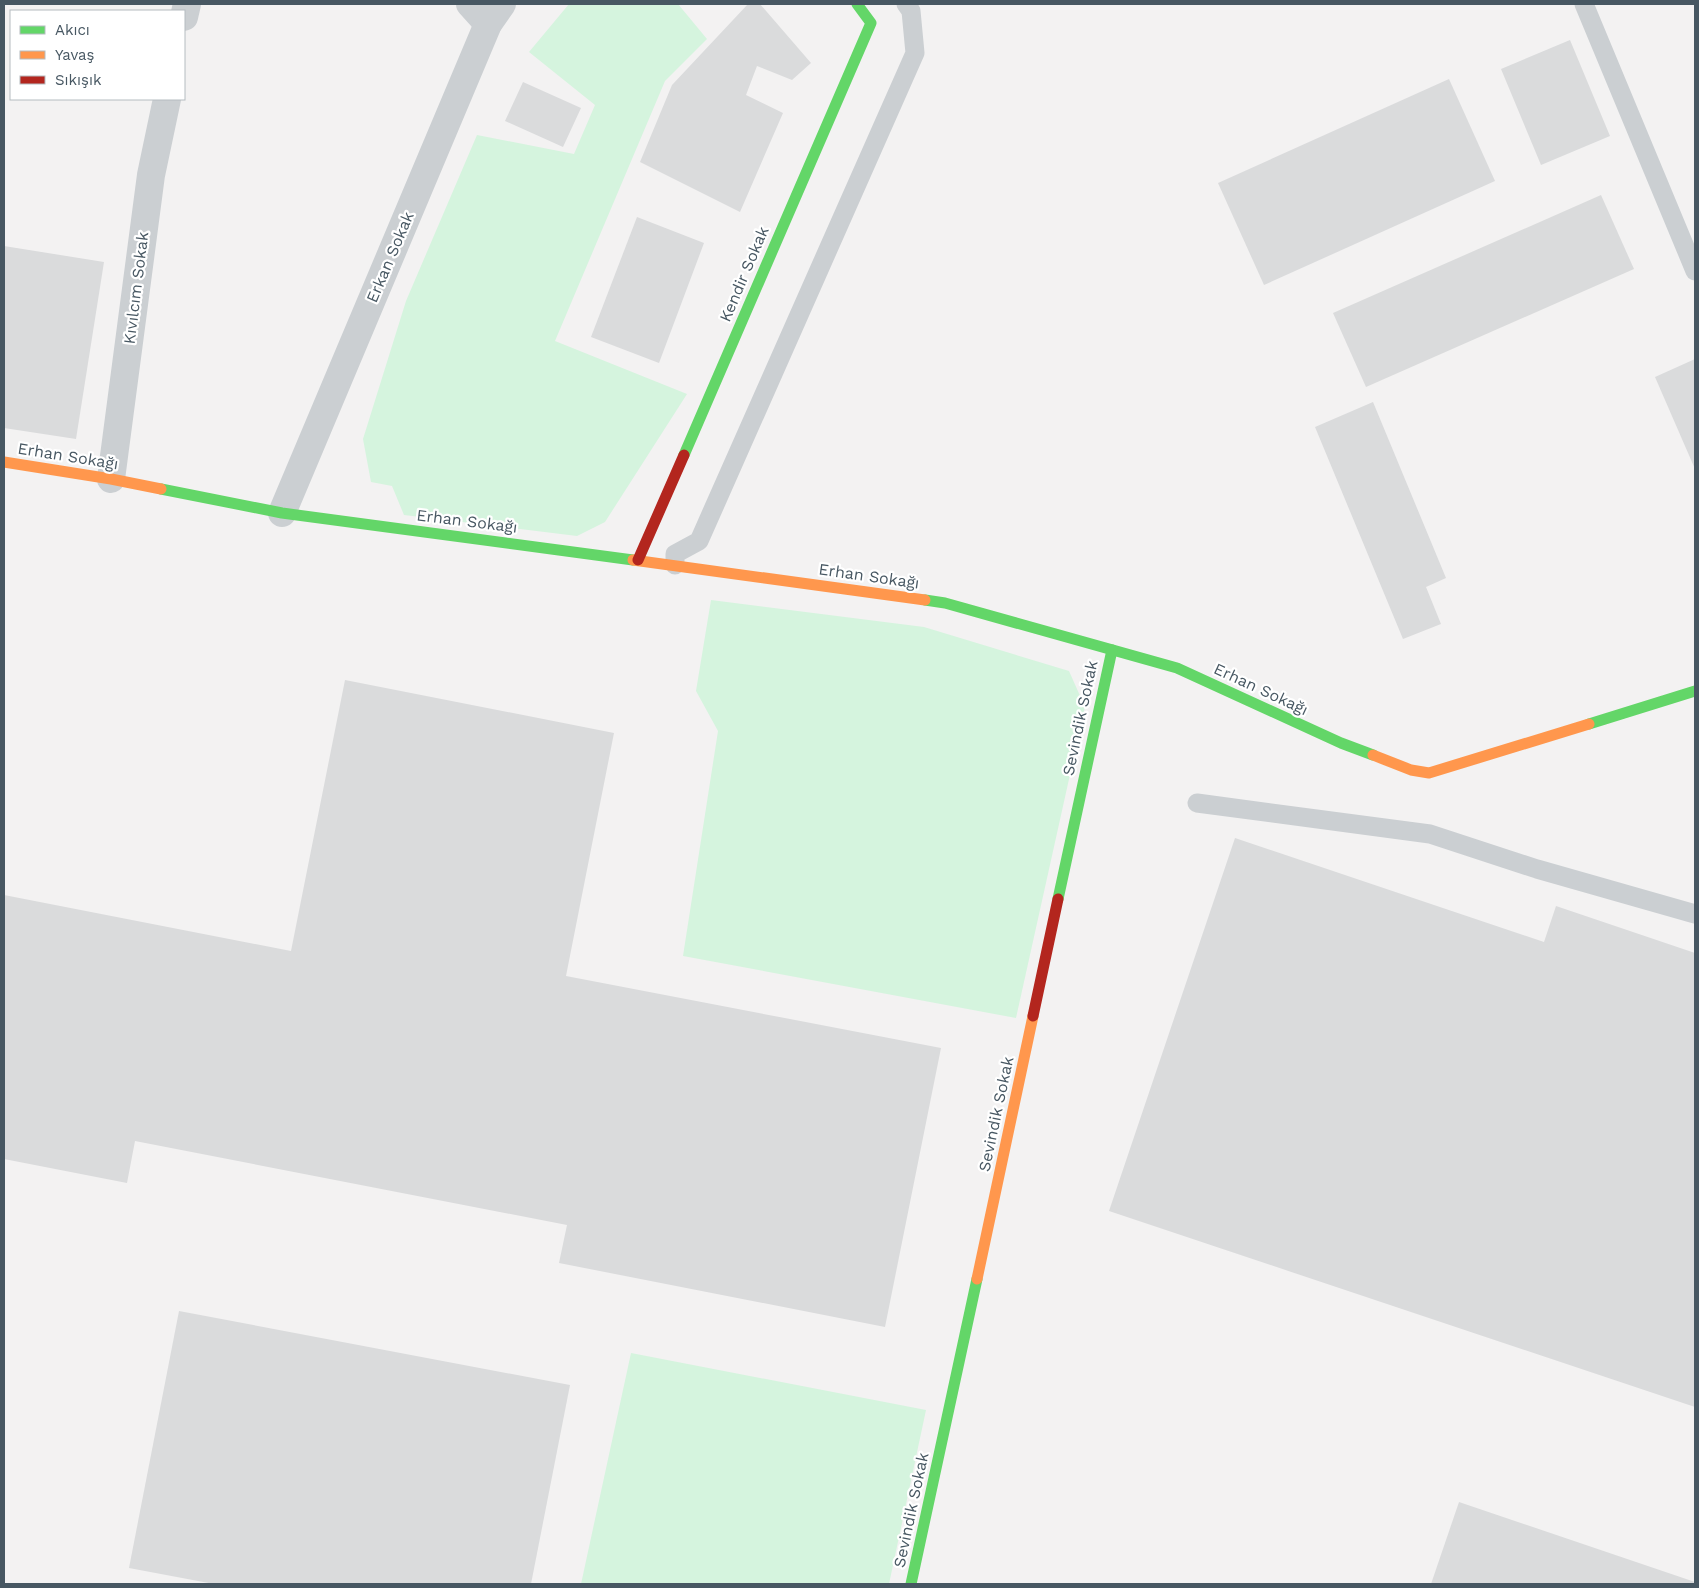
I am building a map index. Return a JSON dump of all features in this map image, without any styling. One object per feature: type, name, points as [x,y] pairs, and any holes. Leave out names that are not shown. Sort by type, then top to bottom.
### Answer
[{"type":"street","points":[[470,4],[495,14]]},
{"type":"street","name":"Kendir Sokak","points":[[638,560],[871,23],[857,4]]},
{"type":"street","name":"Erkan Sokak","points":[[282,513],[495,14]]},
{"type":"street","name":"Kıvılcım Sokak","points":[[111,479],[151,175],[167,100]]},
{"type":"street","name":"Erhan Sokağı","points":[[4,462],[111,479],[282,513],[945,603],[1177,668],[1341,743],[1411,770],[1429,773],[1695,691]]},
{"type":"street","name":"Sevindik Sokak","points":[[911,1584],[1112,650]]},
{"type":"lane","points":[[675,566],[675,554],[699,540],[914,53],[911,11],[906,4]]},
{"type":"lane","points":[[1584,4],[1695,271]]},
{"type":"lane","points":[[1196,803],[1430,834],[1537,869],[1695,914]]},
{"type":"green space","points":[[569,4],[678,4],[707,39],[665,81],[555,341],[687,394],[605,522],[577,536],[404,515],[392,486],[371,482],[363,439],[406,301],[477,135],[574,154],[595,105],[529,52]]},
{"type":"green space","points":[[711,600],[924,627],[1069,671],[1085,707],[1016,1018],[683,956],[718,731],[696,691]]},
{"type":"green space","points":[[631,1353],[926,1410],[889,1584],[581,1584]]},
{"type":"building","points":[[748,4],[760,4],[811,63],[792,80],[757,66],[746,95],[783,113],[740,212],[640,162],[672,85]]},
{"type":"building","points":[[1570,40],[1610,136],[1541,165],[1501,69]]},
{"type":"building","points":[[1449,79],[1495,181],[1264,285],[1218,183]]},
{"type":"building","points":[[523,82],[581,108],[563,147],[505,121]]},
{"type":"building","points":[[1601,195],[1634,269],[1366,387],[1333,313]]},
{"type":"building","points":[[637,217],[704,243],[659,363],[591,337]]},
{"type":"building","points":[[4,246],[104,262],[76,439],[4,428]]},
{"type":"building","points":[[1695,359],[1695,469],[1655,377]]},
{"type":"building","points":[[1373,402],[1446,578],[1426,587],[1441,624],[1403,639],[1315,427]]},
{"type":"building","points":[[345,680],[614,733],[566,976],[941,1048],[885,1327],[559,1263],[567,1225],[135,1141],[127,1183],[4,1159],[4,895],[291,951]]},
{"type":"building","points":[[1235,838],[1544,942],[1556,906],[1695,953],[1695,1407],[1109,1211]]},
{"type":"building","points":[[179,1311],[570,1385],[531,1584],[214,1584],[129,1568]]},
{"type":"building","points":[[1459,1502],[1695,1582],[1695,1584],[1431,1584]]},
{"type":"traffic: fast","points":[[684,455],[871,23],[857,4]]},
{"type":"traffic: fast","points":[[161,489],[282,513],[633,560]]},
{"type":"traffic: fast","points":[[925,600],[945,603],[1177,668],[1341,743],[1373,755]]},
{"type":"traffic: fast","points":[[1058,899],[1112,650]]},
{"type":"traffic: fast","points":[[1589,724],[1695,691]]},
{"type":"traffic: fast","points":[[911,1584],[977,1279]]},
{"type":"traffic: slow","points":[[4,462],[161,489]]},
{"type":"traffic: slow","points":[[633,560],[925,600]]},
{"type":"traffic: slow","points":[[1373,755],[1411,770],[1429,773],[1589,724]]},
{"type":"traffic: slow","points":[[977,1279],[1033,1016]]},
{"type":"traffic: jam","points":[[638,560],[684,455]]},
{"type":"traffic: jam","points":[[1033,1016],[1058,899]]}]
